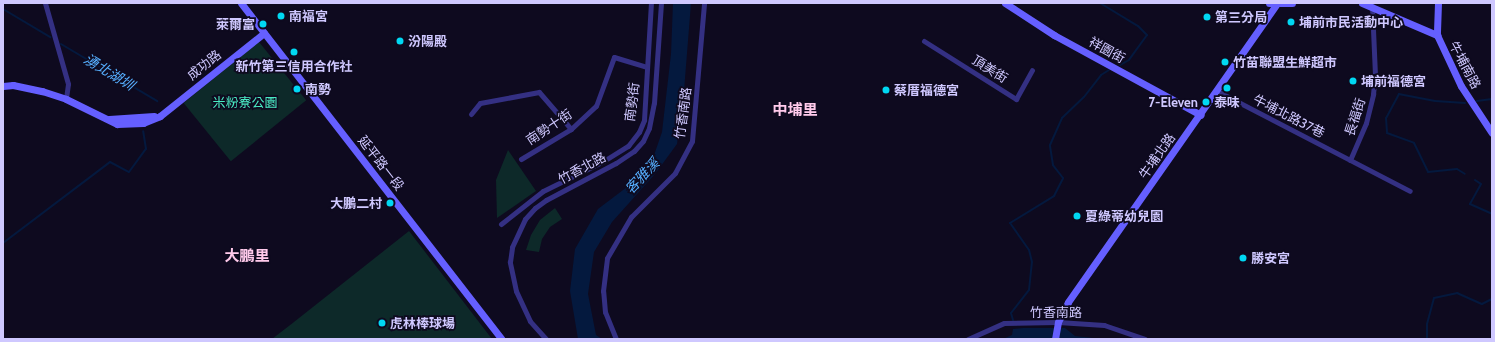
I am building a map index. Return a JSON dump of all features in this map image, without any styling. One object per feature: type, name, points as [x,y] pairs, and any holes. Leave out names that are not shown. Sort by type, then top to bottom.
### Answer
[{"type":"street","points":[[45,3],[68,84],[66,100]]},
{"type":"street","name":"延平路一段","points":[[240,3],[502,339]]},
{"type":"street","name":"南勢街","points":[[501,224],[543,191],[602,162],[628,146],[639,132],[644,120],[651,3]]},
{"type":"street","name":"竹香北路","points":[[546,339],[530,321],[516,291],[510,262],[514,241],[524,219],[546,200],[616,163],[634,152],[643,141],[649,128],[654,103],[661,3]]},
{"type":"street","name":"竹香南路","points":[[616,339],[605,312],[603,291],[607,258],[631,217],[675,173],[692,141],[704,3]]},
{"type":"street","name":"祥園街","points":[[1005,3],[1054,35],[1201,115]]},
{"type":"street","points":[[1269,3],[1292,3]]},
{"type":"street","points":[[1362,3],[1437,35]]},
{"type":"street","name":"牛埔南路","points":[[1438,3],[1437,35],[1462,86],[1492,133]]},
{"type":"street","name":"牛埔北路","points":[[1056,339],[1058,322],[1068,302],[1201,115],[1277,4]]},
{"type":"street","name":"長福街","points":[[1350,160],[1365,128],[1373,94],[1375,75],[1372,6]]},
{"type":"street","name":"成功路","points":[[3,86],[34,89],[66,100],[107,119],[160,116],[264,33]]},
{"type":"street","name":"頂美街","points":[[924,41],[1016,99],[1032,70]]},
{"type":"street","name":"南勢十街","points":[[521,159],[571,129],[596,106],[614,57],[647,67]]},
{"type":"street","name":"牛埔北路37巷","points":[[1217,91],[1410,191]]},
{"type":"street","points":[[471,114],[480,103],[539,92],[571,129]]},
{"type":"street","name":"竹香南路","points":[[968,339],[1004,323],[1058,322],[1104,326],[1145,339]]},
{"type":"green space","name":"米粉寮公園","points":[[259,42],[306,100],[231,161],[184,103]]},
{"type":"green space","points":[[508,150],[536,191],[497,218],[496,180]]},
{"type":"green space","points":[[555,208],[562,219],[550,227],[542,239],[539,252],[526,250],[531,235],[540,220]]},
{"type":"green space","name":"虎林棒球場","points":[[409,231],[492,339],[272,339],[294,322]]},
{"type":"water","name":"客雅溪","points":[[673,3],[691,3],[684,91],[677,144],[655,174],[612,222],[594,252],[588,294],[596,335],[602,339],[578,339],[570,291],[575,249],[598,209],[631,184],[652,161],[662,132],[671,54]]},
{"type":"water","points":[[1065,328],[1075,336],[1103,339],[1003,339],[1012,335],[1013,329]]},
{"type":"waterway","points":[[1100,3],[1138,26],[1147,35],[1129,60],[1120,65]]},
{"type":"waterway","name":"湧北湖圳","points":[[3,9],[50,37]]},
{"type":"waterway","name":"湧北湖圳","points":[[61,44],[157,101]]},
{"type":"waterway","points":[[1013,320],[1011,313],[1029,290],[1032,262],[1029,250],[1010,223],[1054,196],[1063,178],[1053,165],[1050,145],[1062,118],[1084,97],[1101,75],[1109,70]]},
{"type":"waterway","points":[[1465,103],[1435,101],[1399,94],[1386,118],[1387,133],[1414,143],[1428,172],[1457,169],[1465,174]]},
{"type":"waterway","points":[[1477,101],[1492,99]]},
{"type":"waterway","points":[[3,243],[110,162],[129,172],[146,149],[143,131]]},
{"type":"waterway","points":[[1475,180],[1481,184],[1470,204],[1492,214]]},
{"type":"waterway","points":[[1427,339],[1427,324],[1434,298],[1457,293],[1482,304],[1492,299]]},
{"type":"place","name":"南福宮","points":[[281,16]]},
{"type":"place","name":"第三分局","points":[[1207,17]]},
{"type":"place","name":"埔前市民活動中心","points":[[1291,22]]},
{"type":"place","name":"萊爾富","points":[[263,24]]},
{"type":"place","name":"汾陽殿","points":[[400,41]]},
{"type":"place","name":"新竹第三信用合作社","points":[[294,52]]},
{"type":"place","name":"竹苗聯盟生鮮超市","points":[[1225,62]]},
{"type":"place","name":"埔前福德宮","points":[[1353,81]]},
{"type":"place","name":"泰味","points":[[1227,88]]},
{"type":"place","name":"南勢","points":[[297,89]]},
{"type":"place","name":"蔡厝福德宮","points":[[886,90]]},
{"type":"place","name":"7-Eleven","points":[[1206,102]]},
{"type":"place","name":"大鵬二村","points":[[390,203]]},
{"type":"place","name":"夏綠蒂幼兒園","points":[[1077,216]]},
{"type":"place","name":"勝安宮","points":[[1243,258]]},
{"type":"place","name":"虎林棒球場","points":[[382,323]]},
{"type":"district","name":"中埔里","points":[[795,111]]},
{"type":"district","name":"大鵬里","points":[[247,257]]}]
